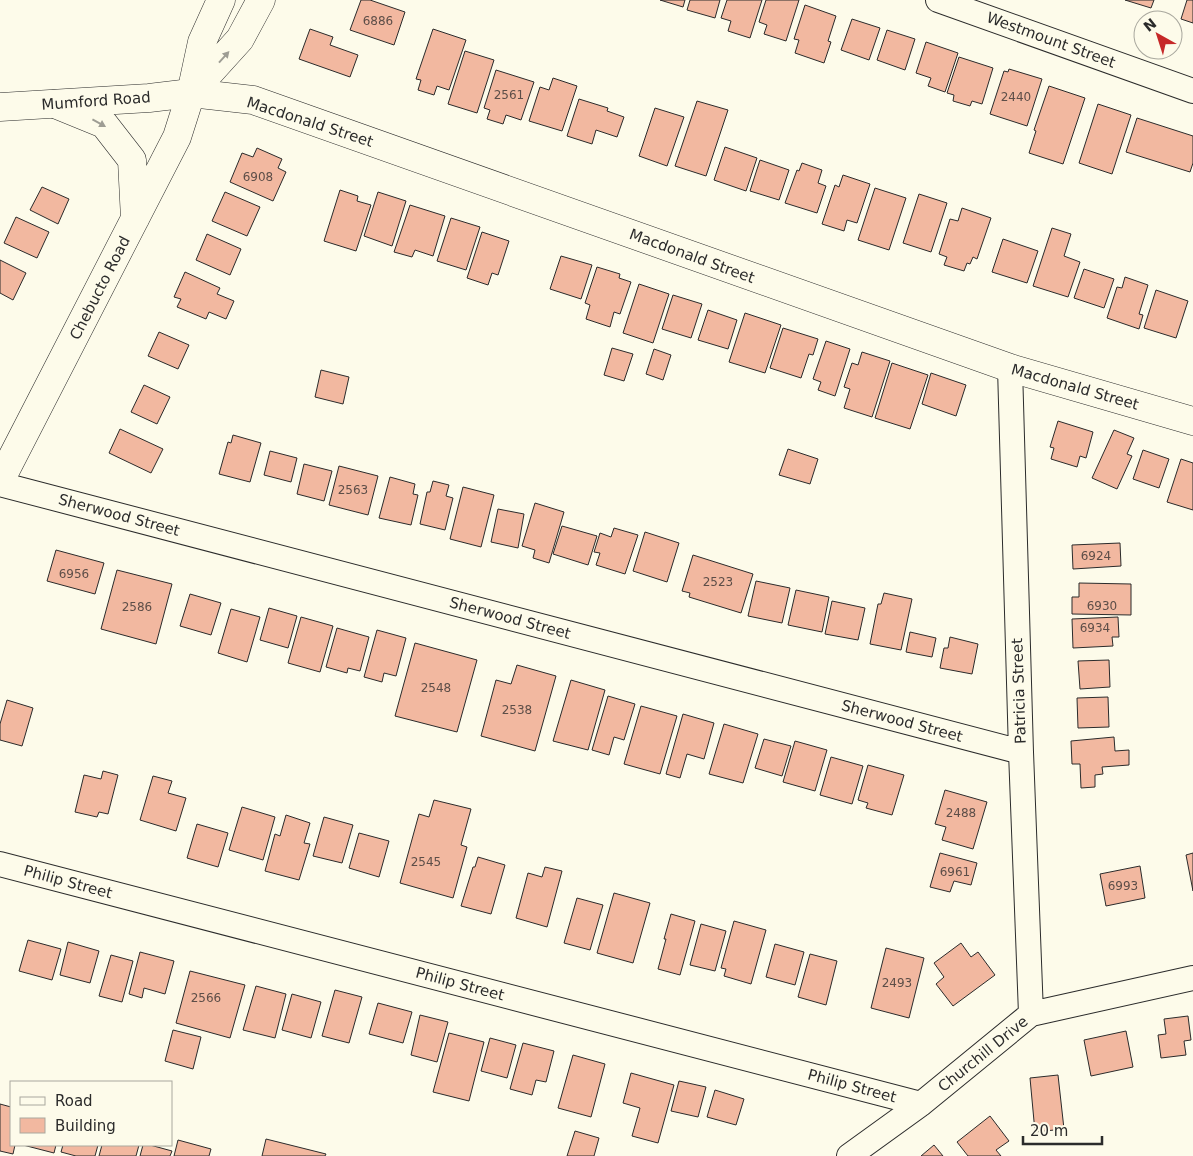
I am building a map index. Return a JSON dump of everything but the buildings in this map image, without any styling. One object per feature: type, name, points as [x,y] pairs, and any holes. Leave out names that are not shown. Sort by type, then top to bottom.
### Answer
[{"type":"street","name":"Chebucto Road","points":[[0,482],[177,137],[191,93],[202,42],[220,0]]},
{"type":"street","name":"Chebucto Road","points":[[191,93],[240,40],[261,0]]},
{"type":"street","name":"Westmount Street","points":[[938,0],[1193,91]]},
{"type":"street","name":"Mumford Road","points":[[0,107],[149,98],[191,93]]},
{"type":"street","name":"Macdonald Street","points":[[191,93],[253,100],[1010,368],[1193,421]]},
{"type":"street","points":[[55,104],[104,124],[132,160],[135,220]]},
{"type":"street","name":"Patricia Street","points":[[1010,368],[1031,1014]]},
{"type":"street","name":"Sherwood Street","points":[[0,482],[1021,752]]},
{"type":"street","name":"Philip Street","points":[[0,864],[921,1104]]},
{"type":"street","name":"Churchill Drive","points":[[849,1156],[921,1104],[1031,1014],[1193,978]]}]
